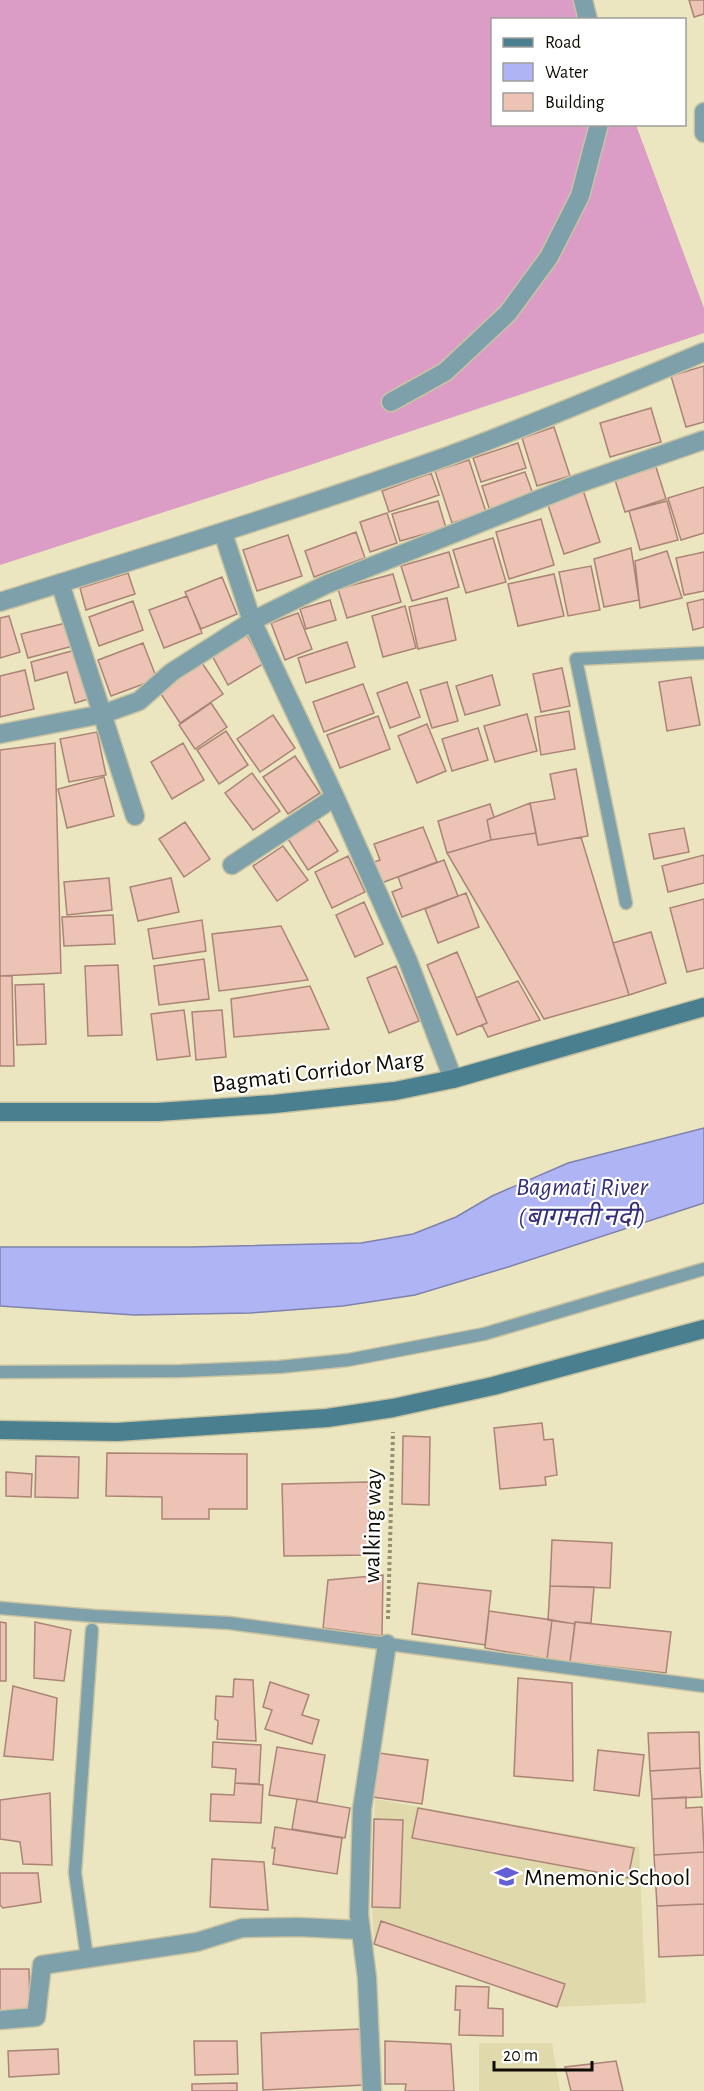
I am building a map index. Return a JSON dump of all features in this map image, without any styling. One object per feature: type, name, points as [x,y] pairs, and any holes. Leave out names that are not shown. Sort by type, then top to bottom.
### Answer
[{"type":"street","points":[[583,0],[588,18]]},
{"type":"street","points":[[704,112],[704,133]]},
{"type":"street","points":[[391,402],[445,372],[508,313],[549,257],[580,196],[598,126]]},
{"type":"street","points":[[0,602],[223,533],[459,452],[704,352]]},
{"type":"street","points":[[0,734],[102,714],[139,701],[172,672],[252,621],[325,585],[555,493],[704,441]]},
{"type":"street","points":[[223,533],[252,621],[335,797],[408,961],[453,1079]]},
{"type":"street","points":[[60,583],[135,816]]},
{"type":"street","points":[[232,865],[335,797]]},
{"type":"street","name":"Bagmati Corridor Marg","points":[[0,1112],[158,1112],[274,1104],[394,1091],[453,1079],[704,1007]]},
{"type":"street","points":[[0,1430],[128,1431],[327,1418],[393,1408],[493,1386],[704,1329]]},
{"type":"street","points":[[372,2091],[367,1978],[360,1930],[362,1809],[387,1644]]},
{"type":"street","points":[[0,2020],[36,2017],[42,1965],[197,1942],[242,1928],[298,1927],[360,1930]]},
{"type":"lane","points":[[626,903],[576,659],[704,653]]},
{"type":"lane","points":[[0,1372],[279,1368],[348,1360],[484,1334],[704,1269]]},
{"type":"lane","points":[[0,1608],[94,1616],[229,1623],[704,1686]]},
{"type":"lane","points":[[87,1958],[75,1873],[92,1630]]},
{"type":"path","name":"walking way","points":[[387,1644],[393,1408]]},
{"type":"shaded area","points":[[0,0],[590,0],[597,18],[491,18],[491,126],[636,126],[704,308],[704,333],[310,465],[0,565]]},
{"type":"shaded area","name":"Mnemonic School","points":[[375,1799],[639,1847],[646,2003],[557,2007],[374,1944],[372,1907]]},
{"type":"shaded area","points":[[479,2043],[552,2043],[560,2091],[479,2091]]},
{"type":"water","name":"Bagmati River (बागमती नदी)","points":[[704,1128],[704,1203],[415,1295],[343,1306],[251,1313],[134,1315],[0,1306],[0,1247],[191,1247],[361,1243],[413,1234],[456,1217],[492,1196],[568,1163]]},
{"type":"building","points":[[689,0],[704,0],[704,14],[694,17]]},
{"type":"building","points":[[704,366],[704,422],[686,427],[671,376]]},
{"type":"building","points":[[651,408],[661,442],[610,457],[600,423]]},
{"type":"building","points":[[554,427],[570,476],[537,486],[522,438]]},
{"type":"building","points":[[518,443],[526,468],[481,482],[473,458]]},
{"type":"building","points":[[469,460],[486,512],[452,523],[435,471]]},
{"type":"building","points":[[656,467],[666,499],[625,512],[615,480]]},
{"type":"building","points":[[525,472],[534,497],[490,511],[482,486]]},
{"type":"building","points":[[431,473],[439,495],[389,512],[382,491]]},
{"type":"building","points":[[704,487],[704,533],[681,540],[668,498]]},
{"type":"building","points":[[583,490],[600,542],[564,554],[547,502]]},
{"type":"building","points":[[438,501],[446,528],[400,541],[392,514]]},
{"type":"building","points":[[667,501],[678,540],[640,550],[629,511]]},
{"type":"building","points":[[387,513],[397,543],[370,552],[360,522]]},
{"type":"building","points":[[541,519],[554,565],[509,579],[496,532]]},
{"type":"building","points":[[356,532],[365,558],[314,577],[305,551]]},
{"type":"building","points":[[288,535],[302,576],[257,591],[243,550]]},
{"type":"building","points":[[493,538],[506,582],[466,593],[453,550]]},
{"type":"building","points":[[631,548],[639,600],[604,607],[594,559]]},
{"type":"building","points":[[667,551],[682,598],[640,608],[635,561]]},
{"type":"building","points":[[449,552],[459,587],[412,601],[401,566]]},
{"type":"building","points":[[704,552],[704,591],[684,595],[676,558]]},
{"type":"building","points":[[591,566],[600,610],[568,616],[559,572]]},
{"type":"building","points":[[128,573],[135,594],[86,610],[80,588]]},
{"type":"building","points":[[393,574],[401,602],[347,618],[338,589]]},
{"type":"building","points":[[554,574],[564,616],[518,626],[508,584]]},
{"type":"building","points":[[222,577],[237,614],[201,629],[185,592]]},
{"type":"building","points":[[187,596],[202,633],[164,648],[149,610]]},
{"type":"building","points":[[447,598],[456,640],[418,649],[409,607]]},
{"type":"building","points":[[704,599],[704,627],[693,630],[687,603]]},
{"type":"building","points":[[330,600],[336,620],[306,629],[300,609]]},
{"type":"building","points":[[133,601],[143,630],[99,646],[89,617]]},
{"type":"building","points":[[405,606],[416,648],[383,657],[372,616]]},
{"type":"building","points":[[298,613],[312,649],[285,660],[271,623]]},
{"type":"building","points":[[9,616],[20,652],[0,658],[0,618]]},
{"type":"building","points":[[66,623],[73,646],[28,658],[21,634]]},
{"type":"building","points":[[244,630],[263,664],[228,685],[209,650]]},
{"type":"building","points":[[347,642],[355,667],[306,683],[298,658]]},
{"type":"building","points":[[143,643],[157,679],[111,696],[98,660]]},
{"type":"building","points":[[79,649],[92,698],[75,703],[67,672],[35,681],[31,662]]},
{"type":"building","points":[[202,663],[223,694],[180,723],[159,691]]},
{"type":"building","points":[[562,668],[570,706],[541,712],[533,674]]},
{"type":"building","points":[[25,670],[34,709],[0,717],[0,676]]},
{"type":"building","points":[[492,675],[500,705],[465,715],[456,686]]},
{"type":"building","points":[[691,677],[700,725],[667,731],[659,682]]},
{"type":"building","points":[[407,682],[420,717],[390,728],[377,693]]},
{"type":"building","points":[[447,682],[458,721],[432,728],[420,690]]},
{"type":"building","points":[[363,684],[374,713],[324,732],[313,702]]},
{"type":"building","points":[[211,703],[227,727],[195,749],[179,725]]},
{"type":"building","points":[[569,711],[575,749],[541,755],[535,717]]},
{"type":"building","points":[[527,714],[537,751],[495,762],[484,726]]},
{"type":"building","points":[[273,715],[295,748],[260,772],[237,739]]},
{"type":"building","points":[[378,716],[390,749],[340,768],[327,735]]},
{"type":"building","points":[[427,724],[446,771],[417,783],[398,736]]},
{"type":"building","points":[[478,728],[488,760],[452,771],[442,739]]},
{"type":"building","points":[[226,731],[248,765],[219,784],[197,750]]},
{"type":"building","points":[[97,732],[106,775],[69,782],[60,739]]},
{"type":"building","points":[[55,743],[61,973],[0,976],[0,750]]},
{"type":"building","points":[[183,743],[204,780],[172,799],[151,762]]},
{"type":"building","points":[[295,756],[320,793],[288,814],[263,777]]},
{"type":"building","points":[[576,769],[588,836],[538,845],[530,803],[555,799],[550,774]]},
{"type":"building","points":[[252,773],[280,811],[253,830],[225,793]]},
{"type":"building","points":[[104,777],[114,816],[67,828],[58,789]]},
{"type":"building","points":[[530,803],[536,833],[491,840],[487,820]]},
{"type":"building","points":[[490,804],[494,817],[487,820],[491,840],[447,853],[438,821]]},
{"type":"building","points":[[318,820],[338,851],[308,870],[288,839]]},
{"type":"building","points":[[185,822],[210,859],[184,877],[159,839]]},
{"type":"building","points":[[423,827],[437,862],[379,884],[371,863],[380,860],[374,844]]},
{"type":"building","points":[[684,828],[689,852],[654,859],[649,834]]},
{"type":"building","points":[[536,833],[538,845],[581,837],[629,995],[544,1019],[447,853],[491,840]]},
{"type":"building","points":[[283,846],[308,880],[277,901],[253,866]]},
{"type":"building","points":[[704,855],[704,883],[668,892],[662,866]]},
{"type":"building","points":[[348,856],[365,892],[332,908],[315,872]]},
{"type":"building","points":[[444,860],[458,896],[402,917],[392,892],[402,888],[398,877]]},
{"type":"building","points":[[109,878],[112,910],[67,915],[64,882]]},
{"type":"building","points":[[171,878],[179,912],[138,921],[130,887]]},
{"type":"building","points":[[466,893],[479,927],[438,943],[425,909]]},
{"type":"building","points":[[704,899],[704,968],[687,972],[670,908]]},
{"type":"building","points":[[364,902],[383,944],[355,957],[336,915]]},
{"type":"building","points":[[113,915],[115,944],[64,946],[62,917]]},
{"type":"building","points":[[202,920],[206,951],[153,959],[148,929]]},
{"type":"building","points":[[281,926],[308,980],[219,991],[212,934]]},
{"type":"building","points":[[651,932],[666,983],[629,995],[613,943]]},
{"type":"building","points":[[457,952],[487,1023],[457,1035],[427,965]]},
{"type":"building","points":[[204,959],[209,999],[159,1005],[154,966]]},
{"type":"building","points":[[118,965],[122,1035],[88,1036],[85,966]]},
{"type":"building","points":[[396,966],[419,1021],[389,1033],[367,978]]},
{"type":"building","points":[[0,976],[12,976],[14,1066],[0,1066]]},
{"type":"building","points":[[518,981],[540,1020],[488,1037],[482,1025],[487,1023],[476,998]]},
{"type":"building","points":[[44,984],[46,1044],[17,1045],[15,985]]},
{"type":"building","points":[[310,986],[329,1029],[234,1037],[231,999]]},
{"type":"building","points":[[184,1010],[190,1056],[157,1060],[151,1014]]},
{"type":"building","points":[[222,1010],[226,1057],[196,1060],[192,1012]]},
{"type":"building","points":[[542,1423],[544,1440],[553,1439],[557,1475],[545,1477],[546,1485],[500,1489],[494,1428]]},
{"type":"building","points":[[403,1436],[430,1437],[429,1505],[402,1504]]},
{"type":"building","points":[[107,1453],[247,1454],[247,1509],[209,1509],[209,1519],[162,1519],[162,1497],[106,1496]]},
{"type":"building","points":[[36,1456],[79,1457],[78,1498],[35,1497]]},
{"type":"building","points":[[6,1472],[32,1474],[31,1497],[6,1496]]},
{"type":"building","points":[[368,1482],[370,1555],[284,1556],[282,1484]]},
{"type":"building","points":[[552,1540],[612,1543],[610,1588],[550,1586]]},
{"type":"building","points":[[383,1575],[382,1636],[323,1628],[328,1580]]},
{"type":"building","points":[[418,1583],[491,1591],[485,1645],[412,1634]]},
{"type":"building","points":[[550,1586],[594,1587],[591,1623],[575,1622],[575,1624],[548,1620]]},
{"type":"building","points":[[489,1611],[552,1620],[547,1659],[485,1648]]},
{"type":"building","points":[[552,1620],[575,1624],[570,1662],[547,1659]]},
{"type":"building","points":[[0,1622],[6,1623],[6,1681],[0,1681]]},
{"type":"building","points":[[35,1622],[71,1630],[64,1681],[34,1678]]},
{"type":"building","points":[[575,1622],[671,1632],[666,1673],[570,1662]]},
{"type":"building","points":[[518,1678],[572,1683],[573,1781],[514,1776]]},
{"type":"building","points":[[234,1679],[253,1680],[256,1741],[217,1739],[216,1696],[233,1697]]},
{"type":"building","points":[[270,1682],[309,1695],[302,1715],[319,1720],[312,1744],[265,1729],[272,1710],[263,1707]]},
{"type":"building","points":[[13,1686],[57,1698],[53,1760],[4,1756]]},
{"type":"building","points":[[699,1732],[700,1768],[650,1771],[648,1733]]},
{"type":"building","points":[[213,1742],[261,1745],[259,1784],[235,1783],[236,1769],[212,1767]]},
{"type":"building","points":[[277,1747],[325,1755],[317,1802],[269,1795]]},
{"type":"building","points":[[598,1750],[644,1755],[639,1796],[594,1790]]},
{"type":"building","points":[[379,1753],[428,1760],[422,1804],[373,1797]]},
{"type":"building","points":[[700,1768],[702,1797],[652,1799],[650,1771]]},
{"type":"building","points":[[235,1783],[263,1785],[261,1823],[210,1821],[211,1794],[234,1795]]},
{"type":"building","points":[[50,1793],[52,1865],[23,1864],[20,1842],[0,1839],[0,1800]]},
{"type":"building","points":[[686,1797],[686,1808],[702,1807],[704,1852],[654,1855],[652,1799]]},
{"type":"building","points":[[297,1799],[350,1808],[345,1838],[292,1829]]},
{"type":"building","points":[[418,1808],[634,1848],[628,1878],[412,1838]]},
{"type":"building","points":[[374,1819],[403,1820],[400,1908],[372,1907]]},
{"type":"building","points":[[275,1827],[342,1838],[337,1874],[273,1864],[275,1848],[272,1848]]},
{"type":"building","points":[[704,1852],[704,1904],[657,1906],[654,1855]]},
{"type":"building","points":[[212,1859],[264,1862],[268,1910],[210,1907]]},
{"type":"building","points":[[0,1873],[38,1873],[41,1902],[3,1908],[0,1905]]},
{"type":"building","points":[[704,1904],[704,1955],[659,1957],[657,1906]]},
{"type":"building","points":[[381,1921],[565,1984],[557,2007],[374,1944]]},
{"type":"building","points":[[0,1969],[29,1969],[30,2013],[0,2014]]},
{"type":"building","points":[[456,1986],[489,1987],[488,2008],[503,2009],[503,2036],[459,2035],[460,2010],[455,2010]]},
{"type":"building","points":[[361,2029],[364,2085],[263,2090],[261,2033]]},
{"type":"building","points":[[194,2041],[237,2041],[238,2074],[195,2075]]},
{"type":"building","points":[[385,2041],[451,2044],[454,2091],[405,2091],[406,2084],[385,2084]]},
{"type":"building","points":[[58,2049],[59,2074],[9,2077],[8,2051]]},
{"type":"building","points":[[616,2061],[623,2091],[571,2091],[565,2067]]},
{"type":"building","points":[[237,2083],[237,2091],[192,2091],[192,2084]]},
{"type":"place","name":"Mnemonic School","points":[[506,1877]]}]
